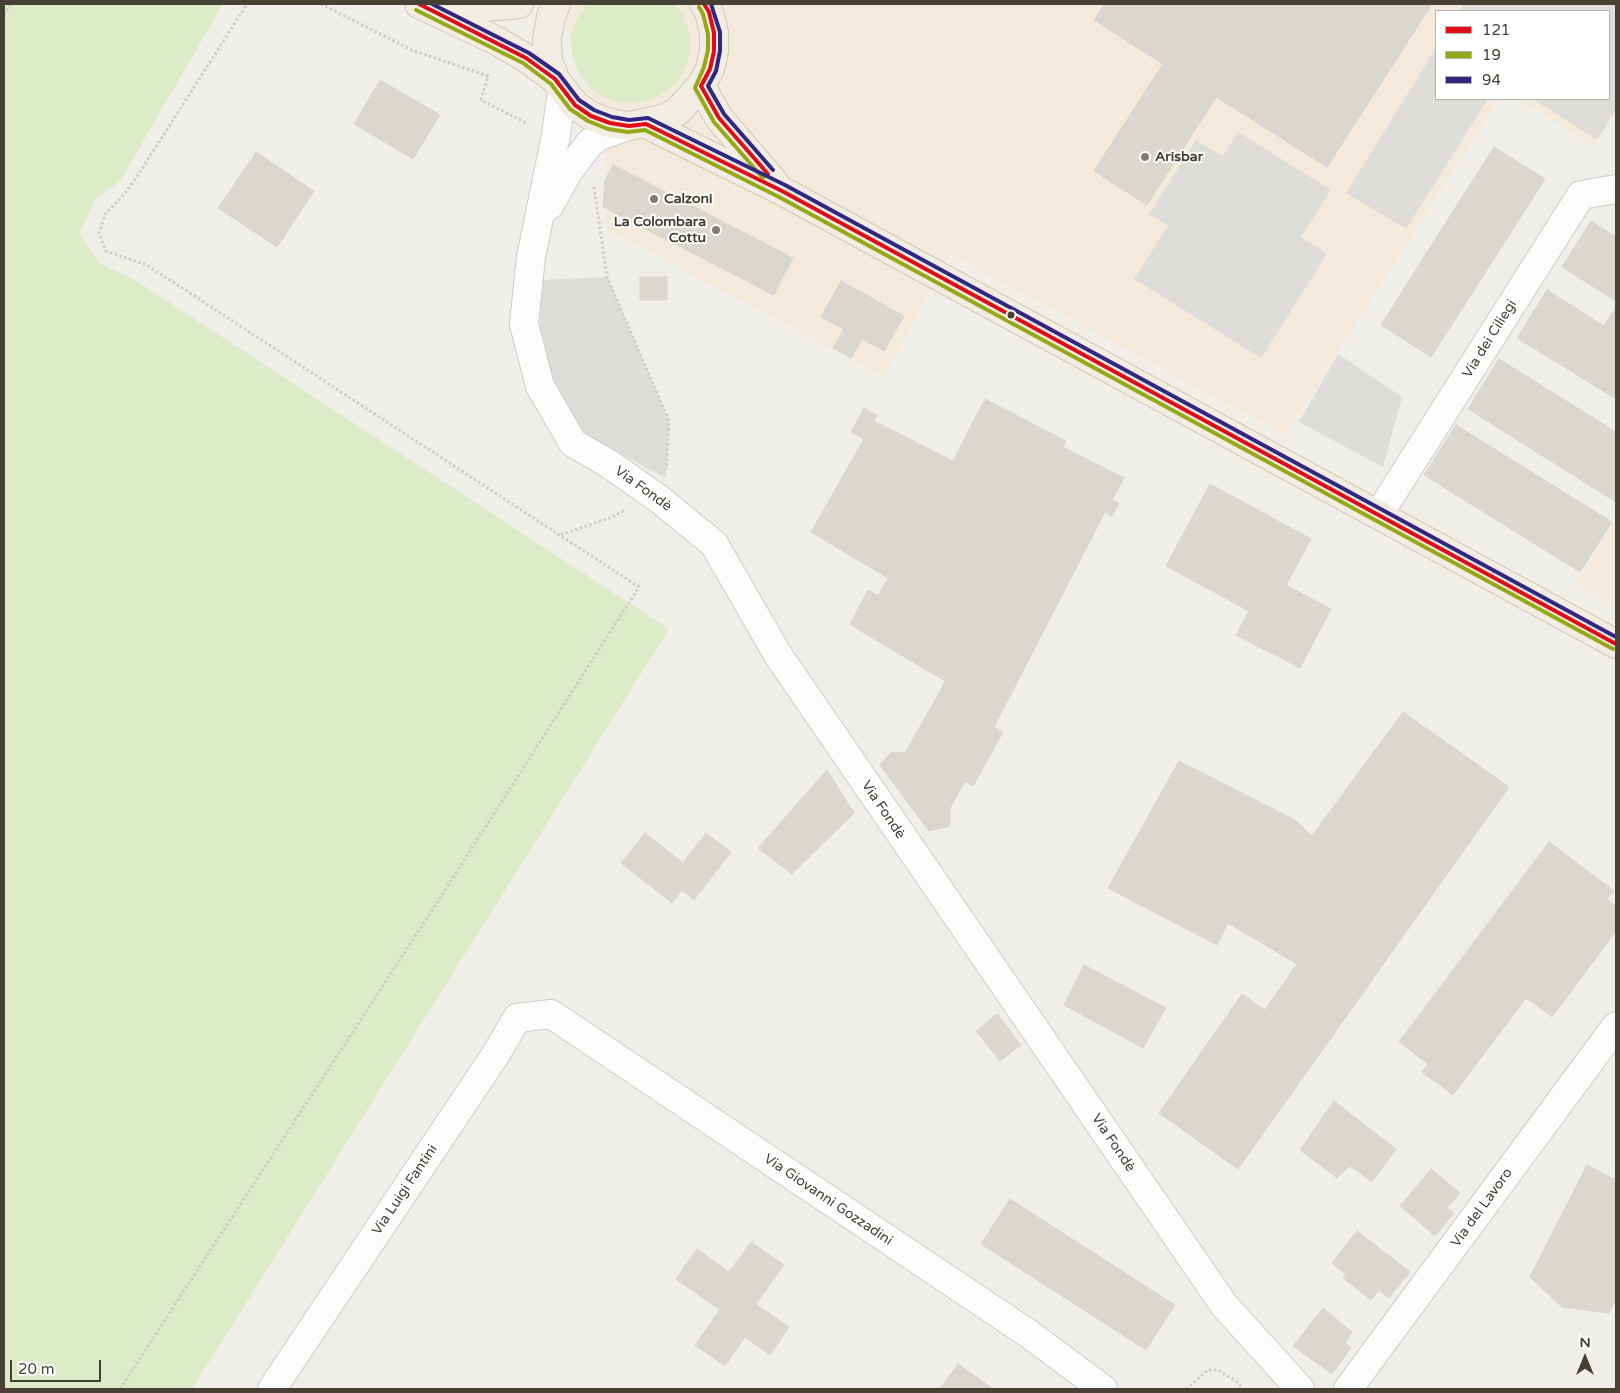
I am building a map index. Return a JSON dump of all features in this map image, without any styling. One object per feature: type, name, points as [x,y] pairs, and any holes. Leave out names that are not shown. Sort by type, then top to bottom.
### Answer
[{"type":"main road","points":[[423,5],[465,9],[519,4]]},
{"type":"main road","points":[[556,4],[550,17],[546,38],[548,59],[558,85]]},
{"type":"main road","points":[[423,5],[497,41],[526,58],[558,85],[575,105],[591,116],[610,123],[637,125],[663,120],[678,111],[701,86],[710,69],[714,51],[714,33],[709,12],[704,4]]},
{"type":"main road","points":[[701,86],[719,118],[782,191]]},
{"type":"main road","points":[[637,125],[782,191],[1616,644]]},
{"type":"street","name":"Via Fondè","points":[[558,85],[556,135],[536,229],[524,324],[540,386],[573,443],[609,464],[647,491],[714,544],[778,656],[1224,1305],[1300,1389]]},
{"type":"street","name":"Via Fondè","points":[[536,229],[568,172],[589,144],[599,136],[637,125]]},
{"type":"street","name":"Via dei Ciliegi","points":[[1379,514],[1581,195],[1616,189]]},
{"type":"street","name":"Via Luigi Fantini","points":[[272,1389],[496,1054],[517,1018],[551,1014]]},
{"type":"street","name":"Via Giovanni Gozzadini","points":[[551,1014],[1029,1334],[1103,1389]]},
{"type":"street","name":"Via del Lavoro","points":[[1348,1389],[1616,1026]]},
{"type":"path","points":[[4,15],[11,4]]},
{"type":"path","points":[[120,1389],[639,587],[147,265],[106,251],[99,233],[105,214],[122,197],[138,175],[247,4]]},
{"type":"path","points":[[321,4],[414,51],[488,76],[481,100],[532,126]]},
{"type":"path","points":[[561,536],[615,516],[666,478],[669,421],[607,277],[594,186]]},
{"type":"path","points":[[1186,1389],[1208,1370],[1218,1370],[1237,1382],[1243,1389]]},
{"type":"shaded area","points":[[559,4],[1616,4],[1616,111],[1594,146],[1520,100],[1610,100],[1610,10],[1435,10],[1435,100],[1498,100],[1285,435],[950,254],[884,376],[607,230],[604,141]]},
{"type":"shaded area","points":[[1464,4],[1616,4],[1616,109],[1597,140],[1535,100],[1610,100],[1610,10],[1460,10]]},
{"type":"shaded area","points":[[1435,50],[1435,100],[1487,100],[1406,229],[1346,193]]},
{"type":"shaded area","points":[[1238,132],[1331,190],[1301,237],[1327,254],[1261,358],[1134,279],[1168,226],[1149,214],[1196,140],[1223,156]]},
{"type":"shaded area","points":[[607,277],[669,421],[666,478],[583,434],[549,378],[540,326],[541,280]]},
{"type":"shaded area","points":[[1338,354],[1402,397],[1383,467],[1299,422]]},
{"type":"shaded area","points":[[1616,520],[1616,605],[1576,583]]},
{"type":"green space","points":[[4,4],[223,4],[120,181],[95,199],[80,234],[99,263],[135,280],[669,629],[192,1389],[4,1389]]},
{"type":"green space","points":[[587,4],[675,4],[683,16],[689,31],[690,48],[687,65],[679,80],[651,100],[635,103],[618,102],[602,96],[588,85],[578,72],[572,56],[571,39],[575,22]]},
{"type":"building","points":[[1105,4],[1432,4],[1327,167],[1216,97],[1147,205],[1094,171],[1163,64],[1094,20]]},
{"type":"building","points":[[380,80],[440,115],[413,159],[354,124]]},
{"type":"building","points":[[1494,147],[1545,179],[1478,284],[1427,252]]},
{"type":"building","points":[[256,152],[314,191],[277,247],[218,208]]},
{"type":"building","points":[[613,165],[793,258],[774,295],[603,207],[605,180]]},
{"type":"building","points":[[1591,221],[1616,237],[1616,301],[1562,267]]},
{"type":"building","points":[[1427,252],[1478,284],[1431,357],[1381,325]]},
{"type":"building","points":[[640,277],[667,277],[667,300],[640,300]]},
{"type":"building","points":[[841,281],[904,316],[884,351],[862,339],[851,358],[833,348],[844,329],[821,317]]},
{"type":"building","points":[[1547,290],[1604,326],[1616,307],[1616,399],[1517,338]]},
{"type":"building","points":[[1499,359],[1616,432],[1616,502],[1468,409]]},
{"type":"building","points":[[985,399],[1066,441],[1063,447],[1124,478],[1112,500],[1119,503],[1112,516],[1105,512],[994,727],[938,695],[945,681],[859,630],[888,578],[811,532],[864,439],[851,432],[864,408],[877,415],[874,421],[953,461]]},
{"type":"building","points":[[1456,425],[1612,522],[1580,572],[1424,475]]},
{"type":"building","points":[[1210,484],[1311,539],[1286,585],[1331,609],[1300,668],[1236,635],[1249,611],[1166,566]]},
{"type":"building","points":[[868,590],[878,596],[859,630],[850,624]]},
{"type":"building","points":[[938,695],[1003,732],[973,786],[965,781],[950,808],[950,826],[929,831],[880,765],[891,752],[905,753]]},
{"type":"building","points":[[1403,712],[1509,787],[1238,1169],[1159,1113],[1242,994],[1265,1010],[1297,964],[1228,923],[1217,945],[1108,888],[1179,761],[1297,821],[1312,836]]},
{"type":"building","points":[[827,770],[854,813],[792,874],[758,848]]},
{"type":"building","points":[[645,833],[683,863],[706,833],[731,852],[694,900],[682,890],[672,903],[621,863]]},
{"type":"building","points":[[1549,842],[1614,891],[1607,899],[1616,906],[1616,931],[1552,1017],[1526,998],[1453,1095],[1422,1072],[1428,1064],[1399,1042]]},
{"type":"building","points":[[1084,965],[1166,1008],[1143,1048],[1064,1005]]},
{"type":"building","points":[[997,1014],[1021,1045],[1000,1061],[976,1031]]},
{"type":"building","points":[[1334,1101],[1396,1149],[1372,1182],[1350,1166],[1337,1178],[1300,1150]]},
{"type":"building","points":[[1587,1165],[1616,1180],[1616,1299],[1609,1313],[1562,1307],[1530,1277]]},
{"type":"building","points":[[1431,1169],[1460,1193],[1447,1208],[1454,1213],[1435,1236],[1400,1206]]},
{"type":"building","points":[[1010,1199],[1175,1305],[1146,1350],[981,1244]]},
{"type":"building","points":[[1357,1231],[1410,1272],[1389,1298],[1379,1290],[1371,1300],[1343,1278],[1346,1274],[1332,1263]]},
{"type":"building","points":[[751,1242],[784,1265],[756,1304],[789,1327],[770,1355],[745,1337],[725,1366],[695,1345],[720,1310],[676,1279],[697,1249],[729,1272]]},
{"type":"building","points":[[1323,1308],[1352,1332],[1345,1343],[1351,1348],[1332,1374],[1293,1346]]},
{"type":"building","points":[[958,1364],[993,1389],[940,1389]]},
{"type":"transit line","name":"121","points":[[419,4],[526,58],[555,79],[575,105],[591,116],[610,123],[629,126],[646,124],[782,191],[1616,644]]},
{"type":"transit line","name":"94","points":[[432,4],[529,53],[559,74],[579,100],[594,110],[612,117],[629,120],[648,118],[785,185],[1616,637]]},
{"type":"transit line","name":"121","points":[[704,4],[709,12],[714,33],[714,51],[710,69],[701,86],[719,118],[768,174]]},
{"type":"transit line","name":"94","points":[[711,4],[720,32],[720,51],[716,71],[708,86],[724,114],[773,170]]},
{"type":"transit line","name":"19","points":[[699,7],[703,14],[708,34],[708,50],[704,67],[695,88],[714,122],[763,178]]},
{"type":"transit line","name":"19","points":[[416,10],[523,63],[551,84],[570,109],[588,121],[608,129],[628,132],[645,130],[779,197],[1613,649]]},
{"type":"place","name":"Arisbar","points":[[1145,157]]},
{"type":"place","name":"Calzoni","points":[[654,199]]},
{"type":"place","name":"La Colombara Cottu","points":[[716,230]]}]
